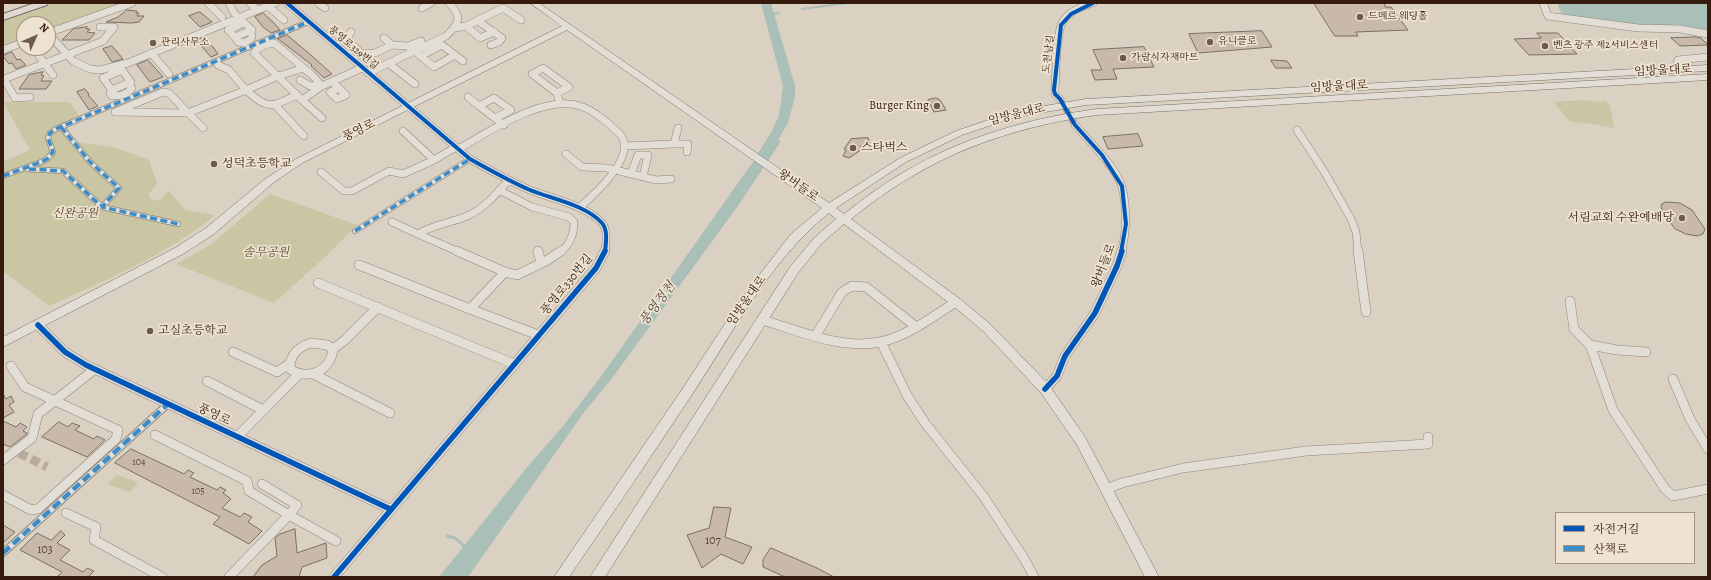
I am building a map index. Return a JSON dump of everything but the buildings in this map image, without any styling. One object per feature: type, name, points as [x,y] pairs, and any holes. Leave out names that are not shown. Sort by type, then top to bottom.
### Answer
[{"type":"main road","points":[[3,12],[27,3]]},
{"type":"main road","points":[[3,17],[44,3]]},
{"type":"main road","name":"왕버들로","points":[[534,3],[829,208],[956,302],[1004,345],[1045,389],[1081,441],[1152,577]]},
{"type":"main road","name":"풍영로","points":[[3,342],[179,251],[210,231],[269,181],[320,150],[567,27]]},
{"type":"main road","name":"임방울대로","points":[[561,577],[687,392],[747,300],[795,237],[829,208],[903,160],[959,133],[997,119],[1060,105],[1119,99],[1708,68]]},
{"type":"main road","name":"임방울대로","points":[[597,577],[794,270],[813,246],[844,219],[902,178],[937,159],[1015,128],[1048,119],[1100,112],[1707,78]]},
{"type":"street","points":[[56,30],[132,3]]},
{"type":"street","points":[[208,3],[222,17]]},
{"type":"street","points":[[229,3],[232,10],[252,30],[235,37]]},
{"type":"street","points":[[250,3],[258,10]]},
{"type":"street","points":[[132,88],[128,93],[120,96],[112,96],[110,93],[112,90],[103,78],[151,54],[275,3]]},
{"type":"street","name":"풍영로329번길","points":[[287,3],[408,106]]},
{"type":"street","points":[[318,3],[325,8]]},
{"type":"street","points":[[422,8],[432,3]]},
{"type":"street","points":[[384,38],[392,45],[411,48],[446,36],[458,23],[458,12],[450,3]]},
{"type":"street","name":"도천남길","points":[[1060,98],[1055,94],[1054,81],[1062,25],[1068,17],[1079,9],[1093,3]]},
{"type":"street","points":[[1543,3],[1548,16],[1638,28],[1680,29],[1708,34]]},
{"type":"street","points":[[268,6],[284,20]]},
{"type":"street","points":[[455,28],[466,26],[503,8],[521,20]]},
{"type":"street","points":[[478,21],[502,38],[499,42],[491,45]]},
{"type":"street","points":[[3,176],[47,159],[53,152],[48,138],[50,133],[61,127],[308,22]]},
{"type":"street","points":[[244,23],[228,30],[238,42],[244,43],[251,39],[252,36]]},
{"type":"street","points":[[466,26],[480,38],[494,32]]},
{"type":"street","points":[[30,97],[15,98],[3,78],[45,64],[103,41],[114,27],[100,27]]},
{"type":"street","points":[[351,32],[347,39],[362,54],[375,53],[392,45]]},
{"type":"street","points":[[218,65],[229,70],[246,90],[262,104],[275,105],[300,97],[332,82],[388,63],[421,41]]},
{"type":"street","points":[[56,43],[66,55],[83,68],[121,68]]},
{"type":"street","points":[[322,86],[304,68],[274,44],[267,44],[256,50],[254,53],[322,118]]},
{"type":"street","points":[[3,50],[16,45]]},
{"type":"street","points":[[420,56],[442,45],[463,61]]},
{"type":"street","points":[[411,48],[434,67],[455,55]]},
{"type":"street","points":[[151,54],[169,74]]},
{"type":"street","points":[[39,56],[53,75]]},
{"type":"street","points":[[1680,70],[1677,64],[1678,60],[1708,57]]},
{"type":"street","points":[[388,63],[415,84]]},
{"type":"street","points":[[112,90],[131,82],[121,68]]},
{"type":"street","points":[[203,128],[188,113],[166,92],[162,92],[115,112],[188,113],[278,76],[304,68]]},
{"type":"street","points":[[557,93],[570,87],[543,68],[532,74],[557,93],[560,104]]},
{"type":"street","points":[[300,80],[310,86],[322,86]]},
{"type":"street","points":[[332,82],[339,88]]},
{"type":"street","points":[[468,97],[504,125]]},
{"type":"street","points":[[479,106],[494,98],[511,110],[495,118]]},
{"type":"street","points":[[321,172],[344,192],[352,191],[390,171],[403,174],[414,170],[533,110],[560,104],[575,104],[587,108],[620,133],[624,140],[624,146],[610,178],[579,208]]},
{"type":"street","points":[[275,105],[304,136]]},
{"type":"street","name":"풍영로330번길","points":[[334,577],[390,509],[596,268],[605,253],[608,238],[603,224],[592,213],[531,190],[470,159],[408,106]]},
{"type":"street","name":"왕버들로","points":[[1045,389],[1057,376],[1065,356],[1085,329],[1095,312],[1116,266],[1124,238],[1126,213],[1122,186],[1102,155],[1075,125]]},
{"type":"street","points":[[61,127],[91,163],[120,188],[102,207]]},
{"type":"street","points":[[674,144],[678,128]]},
{"type":"street","points":[[403,130],[434,160]]},
{"type":"street","points":[[1297,130],[1325,173],[1356,232],[1366,312]]},
{"type":"street","points":[[624,146],[688,144],[687,152]]},
{"type":"street","points":[[566,154],[582,167],[614,170],[656,180],[671,179]]},
{"type":"street","points":[[631,174],[638,155],[648,155],[643,177]]},
{"type":"street","points":[[355,231],[470,159]]},
{"type":"street","points":[[24,168],[63,171],[102,207],[178,224]]},
{"type":"street","points":[[418,234],[444,221],[468,215],[485,204],[509,180]]},
{"type":"street","points":[[392,222],[505,272],[517,275],[541,263],[564,248],[574,234],[574,222],[569,217],[532,207],[499,190]]},
{"type":"street","points":[[538,252],[541,263]]},
{"type":"street","points":[[359,265],[470,310],[538,335]]},
{"type":"street","points":[[470,310],[505,272]]},
{"type":"street","points":[[318,283],[514,364]]},
{"type":"street","points":[[816,335],[842,292],[851,286],[860,285],[866,287],[916,326]]},
{"type":"street","points":[[1570,301],[1574,329],[1590,345],[1613,410],[1665,489],[1673,496],[1708,489]]},
{"type":"street","name":"임방울대로","points":[[763,320],[849,343],[864,344],[881,342],[901,334],[956,302]]},
{"type":"street","points":[[333,349],[317,342],[310,343],[297,350],[290,360],[290,369],[298,375],[306,376],[313,374],[329,364],[333,354],[333,349],[345,340],[378,307]]},
{"type":"street","name":"풍영로","points":[[38,325],[65,352],[95,369],[390,509]]},
{"type":"street","points":[[881,342],[908,397],[925,423],[984,497],[1034,577]]},
{"type":"street","points":[[1590,345],[1617,350],[1646,352]]},
{"type":"street","points":[[233,352],[276,372],[289,364]]},
{"type":"street","points":[[3,494],[31,510],[38,509],[116,439],[118,430],[26,387],[11,366]]},
{"type":"street","points":[[3,460],[17,452],[32,438],[38,414],[95,369]]},
{"type":"street","points":[[313,374],[390,414]]},
{"type":"street","points":[[237,437],[298,375]]},
{"type":"street","points":[[1673,379],[1690,419],[1708,449]]},
{"type":"street","points":[[207,381],[263,410]]},
{"type":"street","points":[[3,553],[168,404]]},
{"type":"street","points":[[155,435],[247,481],[249,491],[336,541]]},
{"type":"street","points":[[1106,489],[1122,483],[1183,468],[1306,451],[1428,444],[1428,437]]},
{"type":"street","points":[[229,577],[297,505],[262,484]]},
{"type":"street","points":[[66,513],[96,527],[94,540],[162,577]]},
{"type":"green space","points":[[53,3],[122,3],[56,27],[56,16],[17,16]]},
{"type":"green space","points":[[16,16],[16,41],[3,46],[3,21]]},
{"type":"green space","points":[[1585,100],[1597,102],[1605,101],[1610,105],[1614,128],[1570,122],[1554,102]]},
{"type":"green space","name":"신완공원","points":[[3,102],[70,102],[82,120],[67,126],[72,137],[77,142],[116,148],[149,160],[157,183],[149,194],[151,199],[159,201],[169,191],[185,210],[215,215],[197,229],[157,255],[49,306],[3,271],[3,162],[30,150]]},
{"type":"green space","name":"솔무공원","points":[[270,194],[357,225],[324,258],[274,303],[176,264],[215,241]]},
{"type":"green space","points":[[117,475],[138,482],[130,492],[107,484]]},
{"type":"water","points":[[1557,3],[1708,3],[1708,31],[1672,25],[1650,26],[1562,15]]},
{"type":"water","name":"풍영정천","points":[[770,138],[781,141],[740,203],[613,377],[582,415],[468,577],[439,577],[529,465],[563,426],[602,375]]},
{"type":"waterway","name":"풍영정천","points":[[763,155],[782,123],[789,97],[789,86],[766,3]]},
{"type":"waterway","points":[[802,9],[848,3]]},
{"type":"waterway","points":[[770,15],[779,13]]},
{"type":"waterway","points":[[447,536],[455,538],[464,546]]},
{"type":"tunnel","points":[[1060,99],[1075,125]]},
{"type":"tunnel","points":[[19,453],[47,467]]},
{"type":"marked path","points":[[3,176],[47,159],[53,152],[48,138],[50,133],[56,129],[308,22]]},
{"type":"marked path","points":[[61,127],[91,163],[119,188],[102,207]]},
{"type":"marked path","points":[[355,231],[470,159]]},
{"type":"marked path","points":[[29,169],[63,171],[102,207],[178,224]]},
{"type":"marked path","points":[[3,553],[168,404]]},
{"type":"cycle path","points":[[287,3],[470,159],[494,173],[531,190],[592,213],[603,224],[607,238],[605,253],[596,268],[334,577]]},
{"type":"cycle path","points":[[1045,389],[1057,376],[1065,356],[1095,313],[1117,266],[1123,246],[1126,224],[1122,186],[1102,155],[1075,125],[1060,99],[1055,94],[1054,90],[1061,25],[1071,14],[1093,3]]},
{"type":"cycle path","points":[[38,325],[65,352],[86,365],[390,509]]},
{"type":"place","name":"드메르 웨딩홀","points":[[1360,17]]},
{"type":"place","name":"유니클로","points":[[1210,42]]},
{"type":"place","name":"관리사무소","points":[[153,43]]},
{"type":"place","name":"벤츠 광주 제2서비스센터","points":[[1545,46]]},
{"type":"place","name":"가람식자재마트","points":[[1123,58]]},
{"type":"place","name":"Burger King","points":[[937,106]]},
{"type":"place","name":"스타벅스","points":[[853,148]]},
{"type":"place","name":"성덕초등학교","points":[[214,164]]},
{"type":"place","name":"서림교회 수완예배당","points":[[1682,218]]},
{"type":"place","name":"고실초등학교","points":[[150,331]]}]
